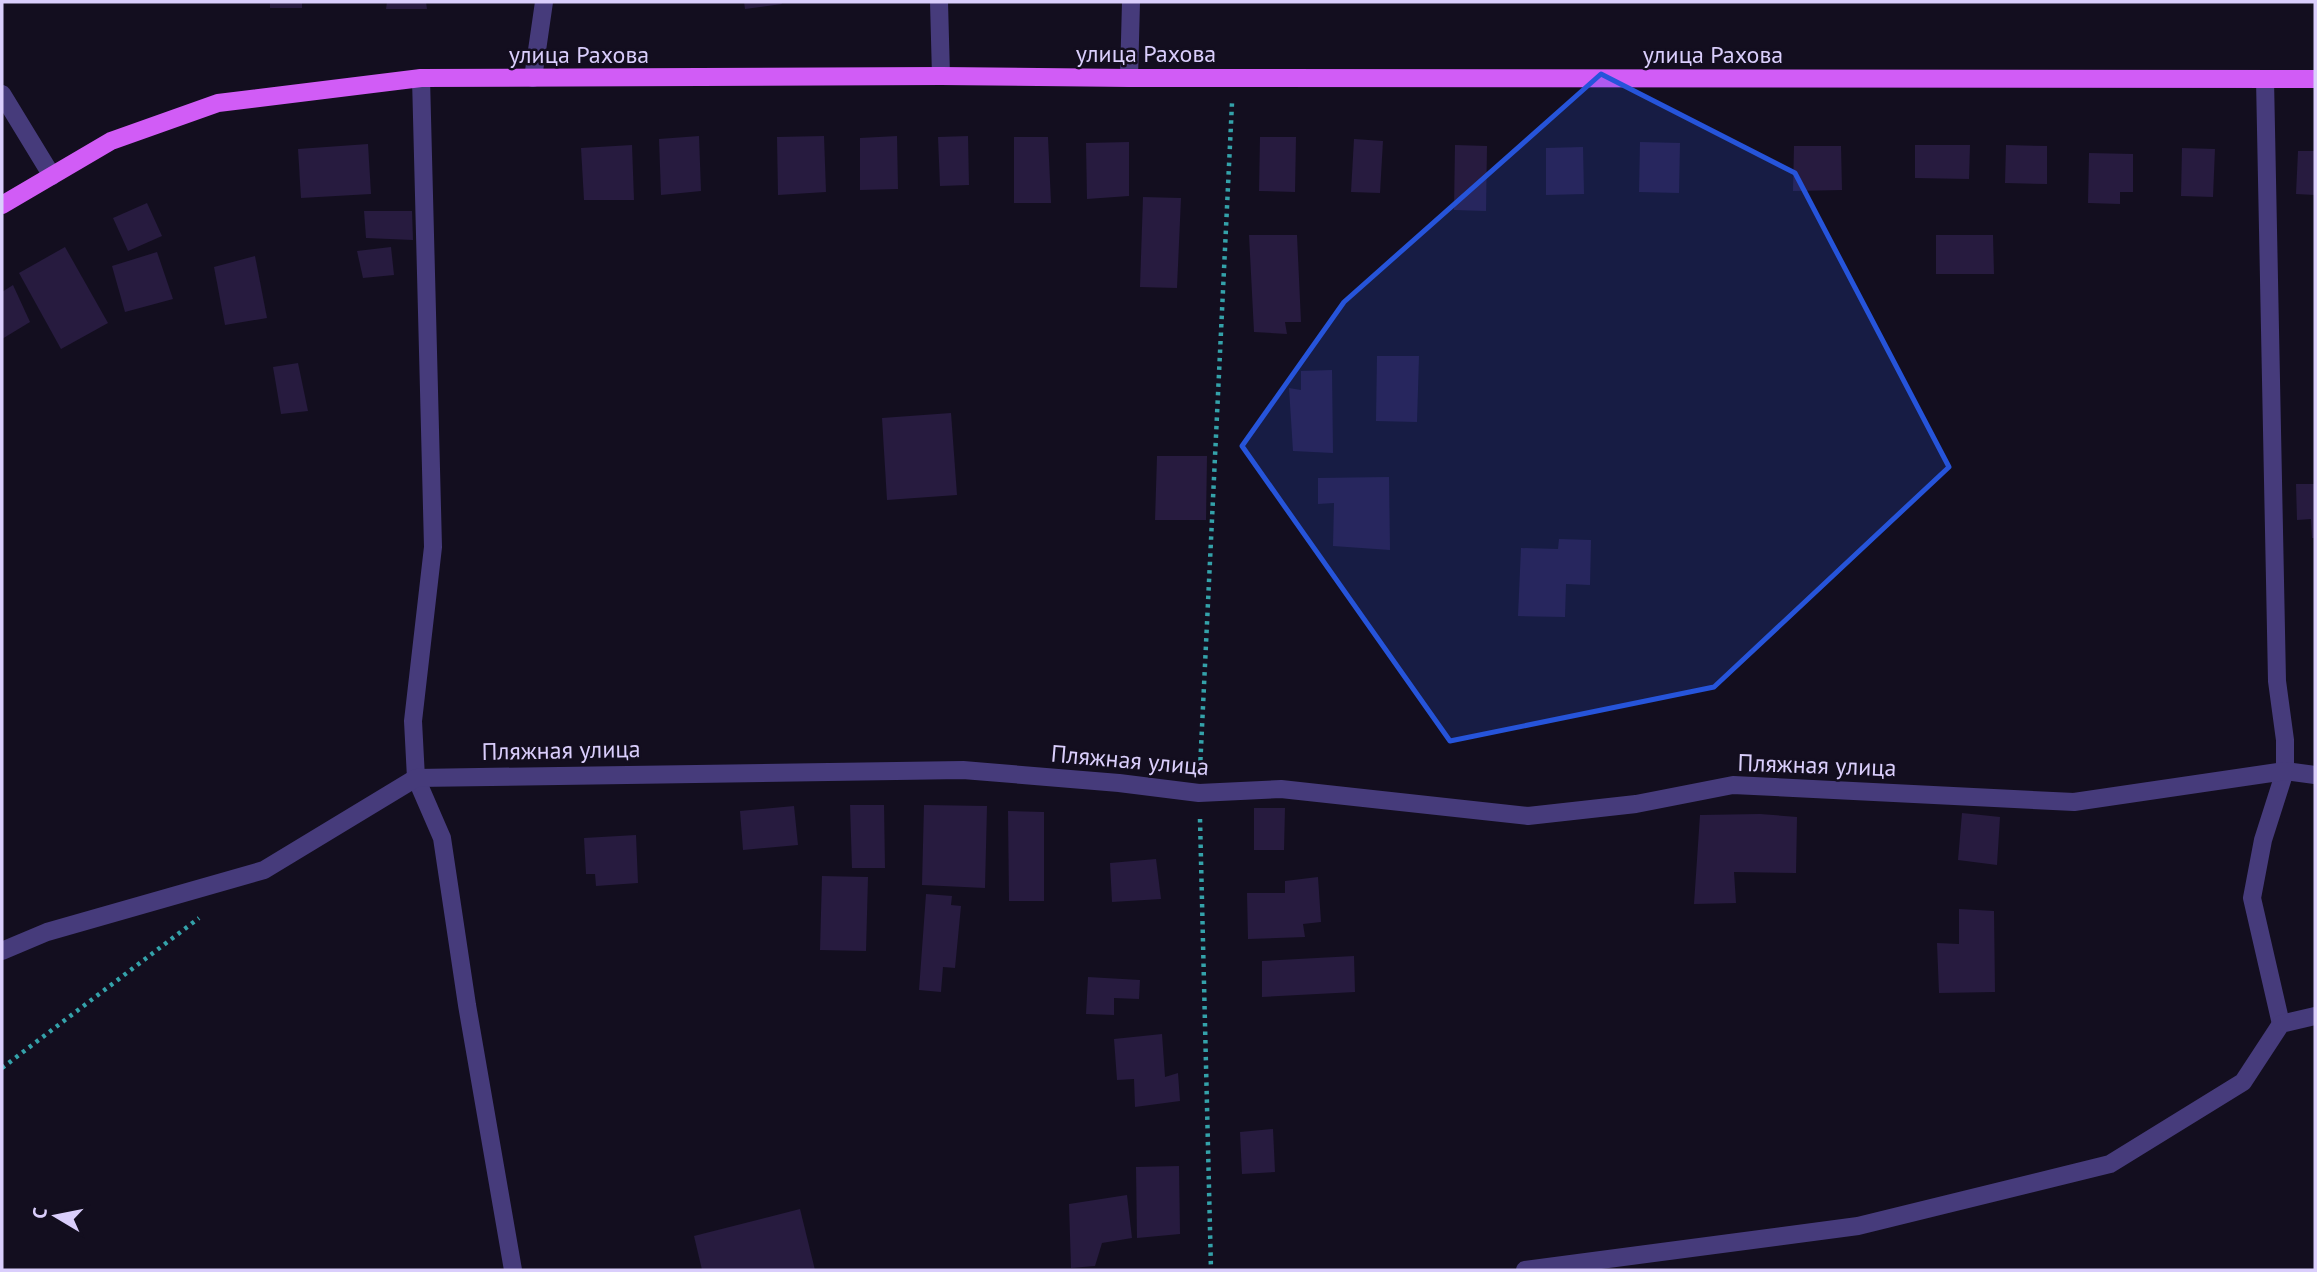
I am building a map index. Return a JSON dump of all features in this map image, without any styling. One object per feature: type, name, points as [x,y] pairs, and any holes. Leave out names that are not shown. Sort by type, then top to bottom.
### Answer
[{"type":"main road","name":"улица Рахова","points":[[2,205],[111,141],[218,103],[421,78],[941,76],[2315,79]]},
{"type":"street","points":[[533,78],[544,2]]},
{"type":"street","points":[[939,2],[941,76]]},
{"type":"street","points":[[1129,78],[1130,2]]},
{"type":"street","points":[[421,78],[433,547],[413,721],[416,778],[442,838],[513,1270]]},
{"type":"street","points":[[2264,79],[2277,681],[2285,740],[2285,771],[2263,840],[2252,898],[2281,1024]]},
{"type":"street","points":[[2,94],[52,176]]},
{"type":"street","name":"Пляжная улица","points":[[416,778],[963,770],[1119,783],[1199,793],[1281,789],[1528,816],[1636,804],[1733,785],[2074,802],[2285,771],[2315,775]]},
{"type":"street","points":[[2,951],[47,932],[264,870],[416,778]]},
{"type":"street","points":[[1525,1270],[1858,1226],[2110,1164],[2243,1082],[2281,1024],[2315,1016]]},
{"type":"path","points":[[1210,1270],[1199,793],[1233,77]]},
{"type":"path","points":[[2,1068],[209,911]]},
{"type":"highlighted area","points":[[1601,74],[1795,173],[1949,467],[1714,687],[1450,741],[1242,446],[1344,302]]},
{"type":"building","points":[[270,2],[302,2],[302,8],[270,8]]},
{"type":"building","points":[[387,2],[426,2],[427,9],[386,9]]},
{"type":"building","points":[[744,2],[781,2],[782,4],[745,9]]},
{"type":"building","points":[[699,136],[701,191],[661,195],[659,139]]},
{"type":"building","points":[[824,136],[826,192],[778,195],[777,137]]},
{"type":"building","points":[[897,136],[898,189],[860,190],[860,138]]},
{"type":"building","points":[[968,136],[969,185],[940,186],[938,137]]},
{"type":"building","points":[[1014,137],[1048,137],[1051,203],[1014,203]]},
{"type":"building","points":[[1260,137],[1296,137],[1295,192],[1259,191]]},
{"type":"building","points":[[1354,139],[1383,141],[1380,193],[1351,192]]},
{"type":"building","points":[[1129,142],[1129,196],[1087,199],[1086,143]]},
{"type":"building","points":[[1640,142],[1680,143],[1679,193],[1639,192]]},
{"type":"building","points":[[368,144],[371,194],[301,198],[298,149]]},
{"type":"building","points":[[632,145],[634,200],[584,200],[581,148]]},
{"type":"building","points":[[1455,145],[1487,146],[1486,211],[1454,210]]},
{"type":"building","points":[[1915,145],[1970,145],[1969,179],[1915,178]]},
{"type":"building","points":[[2006,145],[2047,146],[2047,184],[2005,183]]},
{"type":"building","points":[[1794,146],[1841,146],[1842,190],[1793,191]]},
{"type":"building","points":[[1583,147],[1584,194],[1546,195],[1546,148]]},
{"type":"building","points":[[2182,148],[2215,149],[2213,197],[2181,196]]},
{"type":"building","points":[[2298,151],[2315,151],[2315,195],[2296,194]]},
{"type":"building","points":[[2089,153],[2133,154],[2133,192],[2120,192],[2120,204],[2088,203]]},
{"type":"building","points":[[1143,197],[1181,198],[1177,288],[1140,287]]},
{"type":"building","points":[[147,203],[162,236],[128,251],[113,218]]},
{"type":"building","points":[[364,211],[412,211],[413,240],[366,238]]},
{"type":"building","points":[[1249,235],[1297,235],[1301,322],[1285,322],[1287,334],[1254,332]]},
{"type":"building","points":[[1936,235],[1993,235],[1994,274],[1936,274]]},
{"type":"building","points":[[65,247],[108,323],[61,349],[19,273]]},
{"type":"building","points":[[391,247],[394,275],[363,278],[357,251]]},
{"type":"building","points":[[157,252],[173,299],[125,312],[112,266]]},
{"type":"building","points":[[255,256],[267,318],[225,325],[214,267]]},
{"type":"building","points":[[13,285],[30,322],[2,339],[2,292]]},
{"type":"building","points":[[1377,356],[1419,356],[1417,422],[1376,421]]},
{"type":"building","points":[[298,363],[308,411],[281,414],[273,367]]},
{"type":"building","points":[[1332,370],[1333,453],[1293,451],[1289,388],[1301,390],[1301,371]]},
{"type":"building","points":[[951,413],[957,495],[887,500],[882,418]]},
{"type":"building","points":[[1157,456],[1207,456],[1206,520],[1155,520]]},
{"type":"building","points":[[1389,477],[1390,550],[1333,546],[1334,503],[1318,504],[1318,478]]},
{"type":"building","points":[[2296,484],[2315,484],[2315,538],[2312,538],[2311,519],[2297,520]]},
{"type":"building","points":[[1559,539],[1591,540],[1590,585],[1566,584],[1565,617],[1518,616],[1521,548],[1558,549]]},
{"type":"building","points":[[850,805],[884,805],[885,868],[852,868]]},
{"type":"building","points":[[924,805],[987,806],[985,888],[922,885]]},
{"type":"building","points":[[794,806],[798,845],[743,850],[740,811]]},
{"type":"building","points":[[1254,808],[1285,808],[1284,850],[1254,850]]},
{"type":"building","points":[[1008,811],[1044,812],[1044,901],[1009,901]]},
{"type":"building","points":[[1962,813],[2000,817],[1997,865],[1958,860]]},
{"type":"building","points":[[1760,814],[1797,817],[1796,873],[1734,872],[1736,903],[1694,904],[1700,815]]},
{"type":"building","points":[[636,835],[638,883],[596,886],[595,874],[586,874],[584,838]]},
{"type":"building","points":[[1156,859],[1161,899],[1112,902],[1110,863]]},
{"type":"building","points":[[822,876],[868,877],[866,951],[820,950]]},
{"type":"building","points":[[1318,877],[1321,922],[1303,924],[1305,937],[1248,939],[1247,893],[1285,893],[1285,881]]},
{"type":"building","points":[[926,894],[952,896],[951,905],[961,906],[955,968],[943,967],[941,992],[919,990]]},
{"type":"building","points":[[1959,909],[1994,911],[1995,992],[1939,993],[1937,943],[1959,944]]},
{"type":"building","points":[[1354,956],[1355,992],[1262,997],[1262,961]]},
{"type":"building","points":[[1088,977],[1140,980],[1139,999],[1114,998],[1114,1015],[1086,1014]]},
{"type":"building","points":[[1162,1034],[1165,1077],[1178,1073],[1180,1101],[1135,1107],[1134,1079],[1117,1080],[1114,1039]]},
{"type":"building","points":[[1273,1129],[1275,1172],[1242,1174],[1240,1132]]},
{"type":"building","points":[[1179,1166],[1180,1234],[1137,1238],[1136,1167]]},
{"type":"building","points":[[1127,1195],[1132,1238],[1102,1243],[1095,1266],[1071,1268],[1069,1204]]},
{"type":"building","points":[[800,1209],[815,1270],[702,1270],[694,1236]]}]
